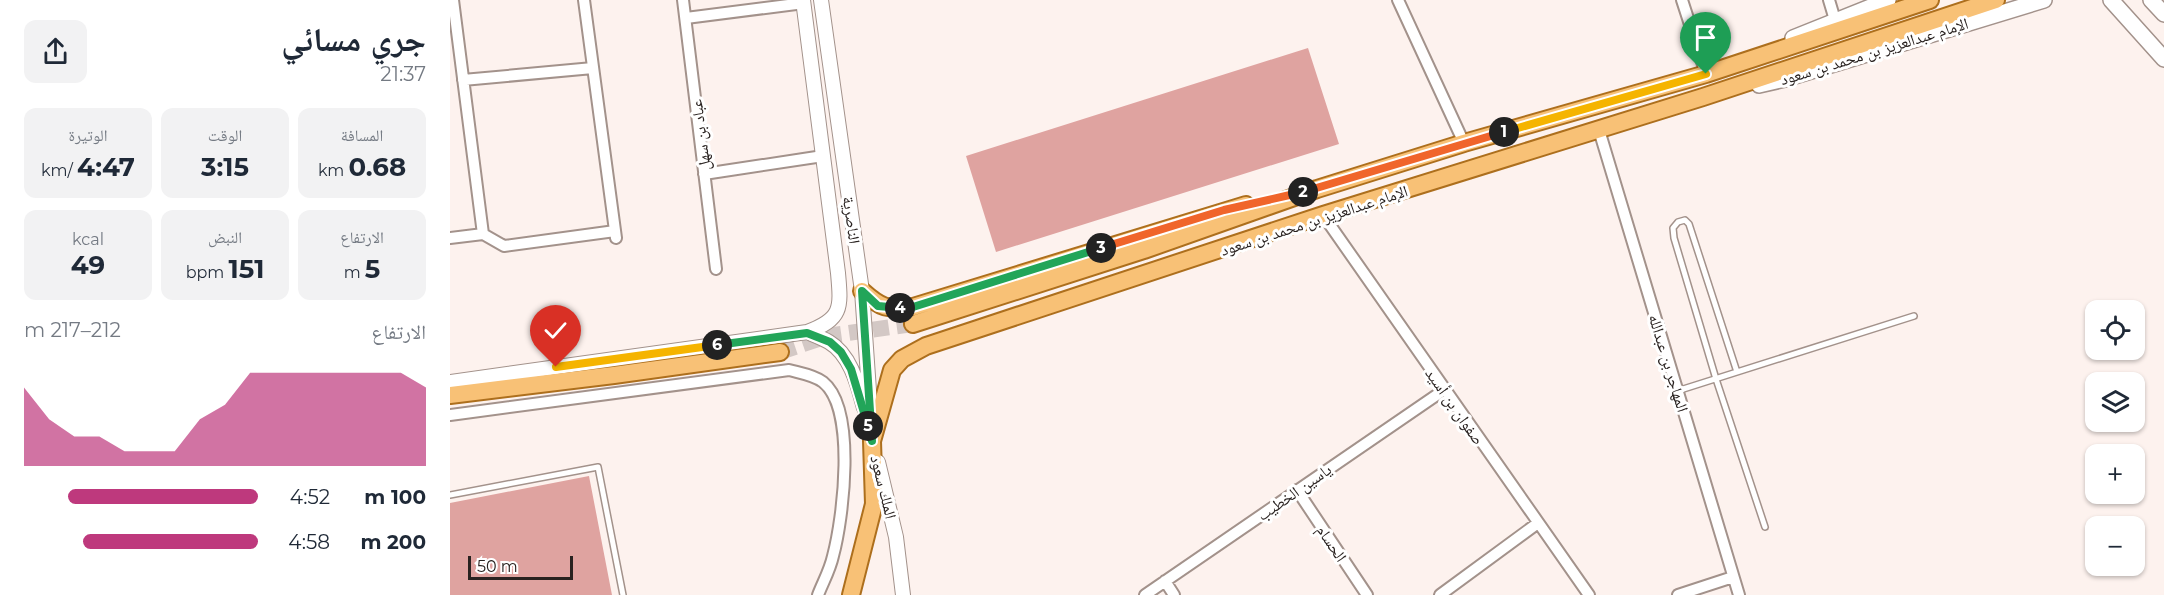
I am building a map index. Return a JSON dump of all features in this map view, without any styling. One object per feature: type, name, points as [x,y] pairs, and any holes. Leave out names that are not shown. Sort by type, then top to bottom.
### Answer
[{"type":"main road","name":"الإمام عبدالعزيز بن محمد بن سعود","points":[[1706,74],[1888,0]]},
{"type":"main road","name":"الإمام عبدالعزيز بن محمد بن سعود","points":[[913,324],[1144,250],[1317,189],[1464,143],[1706,74],[1930,0]]},
{"type":"main road","name":"الإمام عبدالعزيز بن محمد بن سعود","points":[[851,595],[874,504],[872,441],[892,370],[902,359],[926,346],[1323,215],[1703,97],[1996,0]]},
{"type":"main road","name":"الإمام عبدالعزيز بن محمد بن سعود","points":[[1703,97],[1785,79],[2044,0]]},
{"type":"main road","points":[[2111,0],[2164,59]]},
{"type":"main road","points":[[2151,0],[2164,14]]},
{"type":"main road","points":[[862,291],[878,306],[913,307],[1224,210],[1317,189]]},
{"type":"main road","points":[[450,395],[602,377],[780,351]]},
{"type":"street","points":[[453,0],[483,234]]},
{"type":"street","points":[[450,238],[483,234],[504,246],[616,234],[584,0]]},
{"type":"street","name":"عباد بن سهل","points":[[684,0],[716,270]]},
{"type":"street","name":"الناصرية","points":[[821,0],[862,291],[872,441]]},
{"type":"street","points":[[1398,0],[1464,143]]},
{"type":"street","points":[[1682,0],[1706,74]]},
{"type":"street","points":[[1829,0],[1835,20]]},
{"type":"street","points":[[686,18],[804,1]]},
{"type":"street","name":"الناصرية","points":[[804,1],[840,306],[834,318],[824,326],[807,333]]},
{"type":"street","points":[[463,80],[593,68]]},
{"type":"street","name":"المهاجر بن عبدالله","points":[[1599,130],[1739,595]]},
{"type":"street","points":[[704,174],[823,156]]},
{"type":"street","name":"صفوان بن أسيد","points":[[1323,215],[1589,595]]},
{"type":"street","points":[[450,382],[807,333]]},
{"type":"street","name":"الملك سعود","points":[[807,333],[830,342],[841,352],[859,390],[896,537],[903,595]]},
{"type":"street","points":[[450,415],[789,370],[814,378],[824,383],[835,397],[840,416],[845,472],[842,515],[833,558],[818,595]]},
{"type":"street","name":"ياسين الخطيب","points":[[1145,595],[1444,390]]},
{"type":"street","name":"الحسام","points":[[1297,490],[1367,595]]},
{"type":"street","points":[[1440,595],[1538,523]]},
{"type":"street","points":[[1678,595],[1733,577]]},
{"type":"street","points":[[1165,581],[1174,595]]},
{"type":"lane","points":[[1737,372],[1689,224],[1685,220],[1678,222],[1673,228],[1674,238],[1716,379],[1765,527]]},
{"type":"lane","points":[[1677,391],[1914,316]]},
{"type":"lane","points":[[450,495],[598,467],[623,595]]},
{"type":"building","points":[[1308,48],[1339,144],[996,252],[966,156]]},
{"type":"building","points":[[589,476],[612,595],[450,595],[450,503]]},
{"type":"tunnel","points":[[780,352],[827,336],[913,324]]},
{"type":"route","points":[[556,367],[807,333],[830,342],[841,352],[859,390],[872,441],[862,291],[878,306],[913,307],[1224,210],[1317,189],[1464,143],[1706,74]]}]
